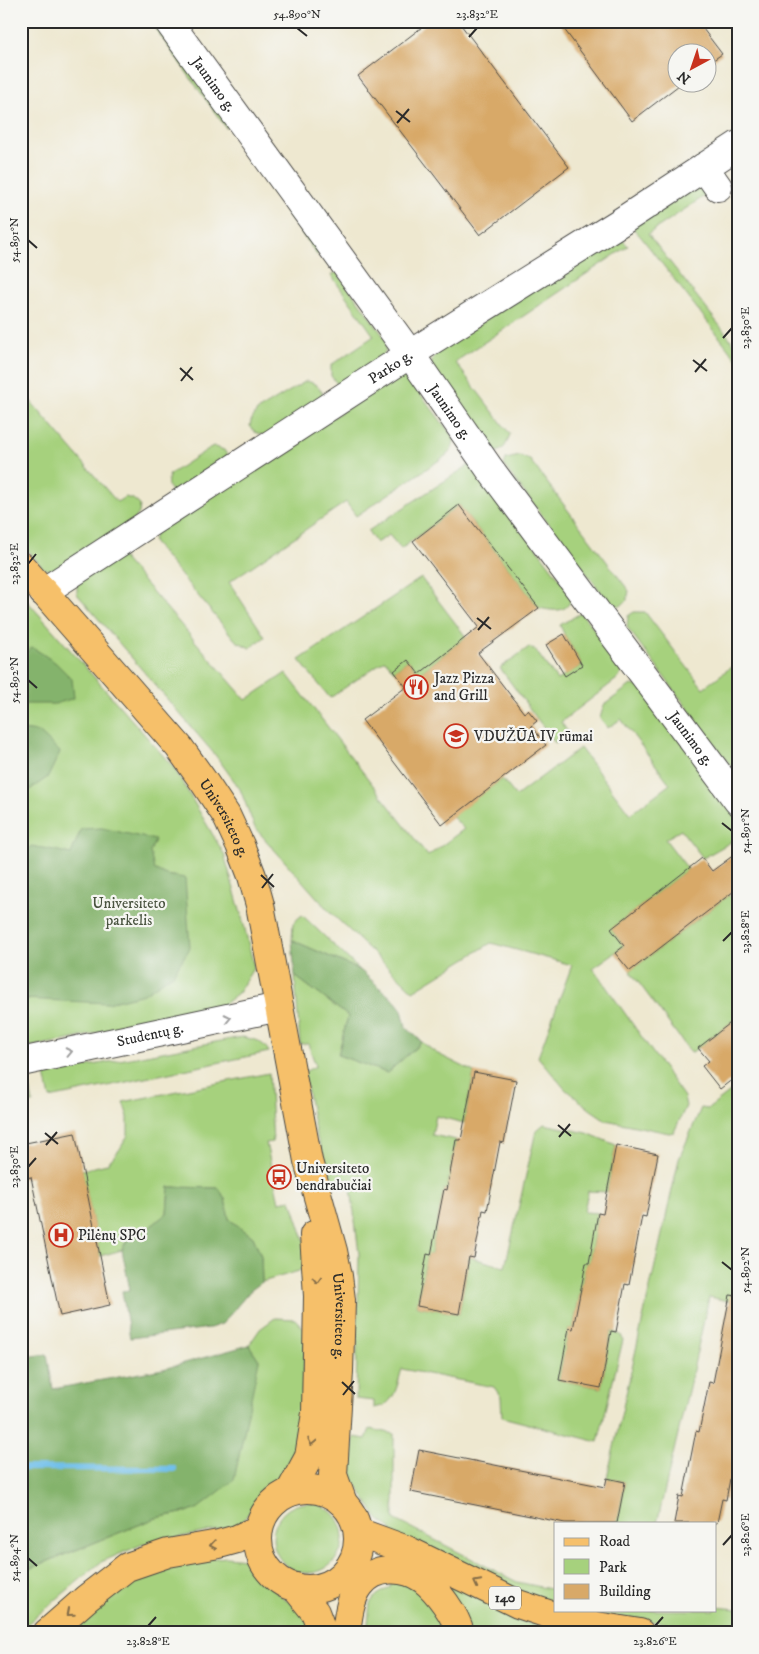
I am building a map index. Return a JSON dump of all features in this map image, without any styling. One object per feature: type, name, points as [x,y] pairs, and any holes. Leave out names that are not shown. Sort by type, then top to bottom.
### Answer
[{"type":"main road","name":"Universiteto g.","points":[[21,566],[179,747],[226,815],[240,845],[254,883],[260,905],[308,1161],[333,1251],[340,1300],[339,1371],[333,1475],[343,1503]]},
{"type":"main road","name":"Universiteto g.","points":[[290,1492],[308,1457],[316,1413],[318,1277],[308,1161]]},
{"type":"main road","points":[[304,1489],[319,1490],[332,1495],[343,1503],[353,1516],[358,1532],[357,1548],[352,1563],[341,1576],[328,1585],[311,1589],[295,1587],[281,1581],[270,1571],[262,1558],[258,1543],[259,1528],[270,1506],[290,1492],[304,1489]]},
{"type":"main road","points":[[46,1633],[128,1567],[168,1553],[220,1544],[237,1539],[259,1528]]},
{"type":"main road","name":"140","points":[[358,1532],[407,1550],[518,1604],[572,1622],[640,1633]]},
{"type":"main road","points":[[346,1633],[353,1598],[360,1585],[369,1576],[380,1570],[399,1569],[422,1579],[444,1601],[460,1633]]},
{"type":"main road","points":[[337,1633],[336,1593],[341,1576]]},
{"type":"main road","points":[[295,1587],[315,1612],[324,1633]]},
{"type":"street","name":"Jaunimo g.","points":[[168,21],[410,354],[489,468],[738,801]]},
{"type":"street","name":"Parko g.","points":[[43,592],[410,354],[626,218],[711,177],[738,145]]},
{"type":"street","name":"Studentų g.","points":[[21,1062],[279,1007]]},
{"type":"green space","points":[[150,21],[157,21],[229,121],[226,128]]},
{"type":"green space","points":[[239,145],[246,147],[322,252],[317,255]]},
{"type":"green space","points":[[693,184],[702,186],[706,195],[648,234],[738,349],[738,361],[631,226]]},
{"type":"green space","points":[[617,234],[628,246],[455,362],[510,434],[502,450],[496,452],[489,448],[431,366],[437,351]]},
{"type":"green space","points":[[337,272],[385,338],[386,349],[382,358],[338,385],[331,376],[331,365],[374,336],[331,275]]},
{"type":"green space","points":[[404,376],[409,379],[454,438],[451,449],[447,455],[356,516],[346,502],[229,582],[265,637],[250,648],[236,641],[153,542],[155,532],[395,377]]},
{"type":"green space","points":[[306,381],[320,389],[323,394],[322,400],[265,436],[255,432],[250,426],[257,411]]},
{"type":"green space","points":[[21,390],[117,502],[125,497],[133,499],[140,505],[139,513],[135,519],[53,572],[43,568],[21,542]]},
{"type":"green space","points":[[213,446],[224,450],[229,458],[173,494],[168,484],[170,474]]},
{"type":"green space","points":[[520,456],[530,460],[629,591],[627,600],[621,606],[611,605],[504,466],[506,459]]},
{"type":"green space","points":[[469,465],[476,468],[572,595],[568,605],[564,608],[550,610],[539,608],[459,505],[401,549],[389,535],[376,543],[368,531]]},
{"type":"green space","points":[[118,552],[246,700],[286,673],[428,856],[464,829],[452,816],[502,779],[516,796],[580,748],[630,814],[670,784],[621,719],[608,728],[600,718],[604,705],[631,685],[644,687],[738,812],[738,838],[703,858],[681,830],[665,839],[688,869],[611,929],[624,946],[593,968],[684,1097],[686,1106],[674,1132],[669,1133],[606,1120],[565,1089],[538,1057],[572,965],[491,943],[413,991],[328,910],[255,828],[240,789],[216,756],[77,594],[77,584]]},
{"type":"green space","points":[[421,578],[466,637],[419,674],[408,660],[394,671],[385,660],[330,698],[299,660]]},
{"type":"green space","name":"Universiteto parkelis","points":[[21,594],[174,768],[224,854],[254,967],[238,993],[220,1007],[183,1016],[145,1021],[69,1040],[21,1048]]},
{"type":"green space","points":[[634,612],[645,612],[703,688],[738,662],[738,776],[627,627],[628,616]]},
{"type":"green space","points":[[581,613],[625,668],[617,679],[561,722],[569,734],[555,743],[500,668],[529,647],[536,651],[557,680],[582,665],[560,625]]},
{"type":"green space","points":[[32,647],[56,663],[72,679],[74,698],[55,704],[26,704],[21,709],[21,657]]},
{"type":"green space","points":[[21,730],[39,732],[60,752],[48,777],[21,796]]},
{"type":"green space","points":[[102,828],[155,840],[150,852],[154,869],[166,875],[185,878],[190,948],[173,974],[144,994],[108,1003],[21,999],[21,857],[31,846],[71,854],[81,829]]},
{"type":"green space","points":[[729,895],[738,906],[738,1017],[691,1053],[630,971]]},
{"type":"green space","points":[[302,915],[360,970],[292,940],[293,923]]},
{"type":"green space","points":[[292,940],[360,970],[396,1002],[402,1010],[406,1027],[422,1042],[387,1073],[338,1055],[348,1016],[295,976]]},
{"type":"green space","points":[[295,976],[348,1016],[338,1055],[387,1073],[422,1042],[436,1053],[474,1072],[464,1123],[436,1116],[432,1135],[456,1140],[447,1190],[444,1189],[431,1255],[427,1255],[417,1306],[459,1314],[469,1257],[505,1267],[536,1131],[544,1124],[587,1133],[616,1145],[607,1192],[588,1191],[584,1212],[598,1213],[589,1263],[586,1263],[573,1329],[569,1329],[559,1380],[601,1388],[611,1331],[621,1335],[623,1340],[598,1442],[502,1417],[501,1397],[494,1387],[402,1369],[393,1397],[386,1404],[374,1408],[374,1401],[356,1399],[359,1254],[350,1179],[334,1183],[316,1135],[304,1072],[316,1066],[308,1044],[300,1044]]},
{"type":"green space","points":[[242,1037],[258,1041],[269,1052],[50,1098],[45,1074]]},
{"type":"green space","points":[[269,1073],[273,1142],[266,1143],[279,1202],[291,1200],[308,1252],[305,1265],[299,1271],[262,1282],[261,1256],[253,1237],[229,1219],[225,1199],[219,1188],[169,1187],[167,1213],[149,1228],[126,1242],[122,1250],[100,1256],[82,1170],[107,1164],[120,1149],[128,1135],[128,1117],[123,1102]]},
{"type":"green space","points":[[28,1077],[33,1103],[21,1105],[21,1078]]},
{"type":"green space","points":[[738,1086],[738,1303],[709,1297],[657,1522],[617,1522],[625,1482],[607,1478],[679,1159],[701,1108],[708,1109]]},
{"type":"green space","points":[[169,1187],[219,1188],[225,1199],[229,1219],[253,1237],[261,1256],[262,1282],[250,1291],[222,1324],[210,1328],[130,1338],[122,1291],[130,1290],[122,1250],[126,1242],[149,1228],[167,1213]]},
{"type":"green space","points":[[275,1318],[295,1319],[306,1331],[302,1392],[292,1455],[284,1477],[258,1502],[238,1526],[143,1544],[101,1562],[21,1629],[21,1572],[156,1518],[196,1510],[259,1360],[249,1345],[260,1329]]},
{"type":"green space","points":[[21,1332],[26,1357],[47,1354],[53,1389],[163,1369],[249,1345],[259,1360],[234,1480],[196,1510],[156,1518],[21,1572]]},
{"type":"green space","points":[[370,1429],[394,1434],[394,1519],[517,1582],[554,1590],[554,1604],[529,1598],[390,1536],[391,1529],[377,1518],[351,1476],[354,1437],[366,1439]]},
{"type":"green space","points":[[315,1503],[328,1509],[337,1518],[341,1524],[343,1538],[341,1552],[333,1563],[322,1571],[301,1573],[294,1571],[283,1563],[275,1552],[273,1531],[275,1524],[283,1513],[294,1505]]},
{"type":"green space","points":[[227,1557],[245,1559],[272,1588],[307,1617],[311,1633],[64,1633],[134,1577],[170,1562]]},
{"type":"green space","points":[[389,1578],[404,1581],[434,1604],[449,1633],[367,1633],[370,1603],[377,1595],[391,1587]]},
{"type":"green space","points":[[444,1578],[519,1620],[567,1633],[469,1633]]},
{"type":"green space","points":[[716,1607],[738,1609],[738,1632],[587,1612],[716,1612]]},
{"type":"building","points":[[430,21],[458,21],[569,167],[480,235],[358,76]]},
{"type":"building","points":[[558,21],[697,21],[713,42],[666,42],[666,92],[670,92],[632,121]]},
{"type":"building","points":[[716,46],[722,54],[716,58]]},
{"type":"building","name":"VDUŽŪA IV rūmai","points":[[459,505],[539,608],[478,653],[524,713],[528,710],[537,721],[531,726],[546,745],[442,825],[362,720],[406,687],[394,671],[408,660],[419,674],[479,627],[413,541]]},
{"type":"building","points":[[564,634],[582,665],[565,676],[546,645]]},
{"type":"building","points":[[738,852],[738,888],[630,971],[615,953],[624,946],[611,929],[702,858],[712,871]]},
{"type":"building","points":[[738,1017],[738,1075],[720,1089],[702,1066],[709,1061],[698,1048]]},
{"type":"building","points":[[474,1072],[516,1080],[504,1143],[500,1142],[487,1211],[483,1210],[474,1258],[469,1257],[459,1314],[417,1306],[427,1254],[431,1255],[444,1189],[447,1190],[456,1140],[461,1140]]},
{"type":"building","points":[[75,1133],[110,1305],[60,1316],[31,1177],[21,1179],[21,1144]]},
{"type":"building","points":[[616,1145],[658,1154],[646,1217],[642,1216],[629,1285],[625,1284],[616,1332],[611,1331],[601,1388],[559,1380],[569,1328],[573,1329],[586,1263],[589,1263],[598,1213],[603,1214]]},
{"type":"building","points":[[730,1295],[738,1296],[738,1453],[735,1453],[726,1500],[722,1499],[717,1523],[674,1522],[679,1496],[683,1497],[696,1431],[699,1432],[709,1382],[713,1383]]},
{"type":"building","points":[[419,1450],[605,1487],[607,1478],[625,1482],[617,1522],[560,1522],[411,1492]]},
{"type":"waterway","points":[[21,1468],[174,1469]]},
{"type":"place","name":"Jazz Pizza and Grill","points":[[416,687]]},
{"type":"place","name":"VDUŽŪA IV rūmai","points":[[456,736]]},
{"type":"place","name":"Universiteto bendrabučiai","points":[[279,1177]]},
{"type":"place","name":"Pilėnų SPC","points":[[61,1235]]}]
